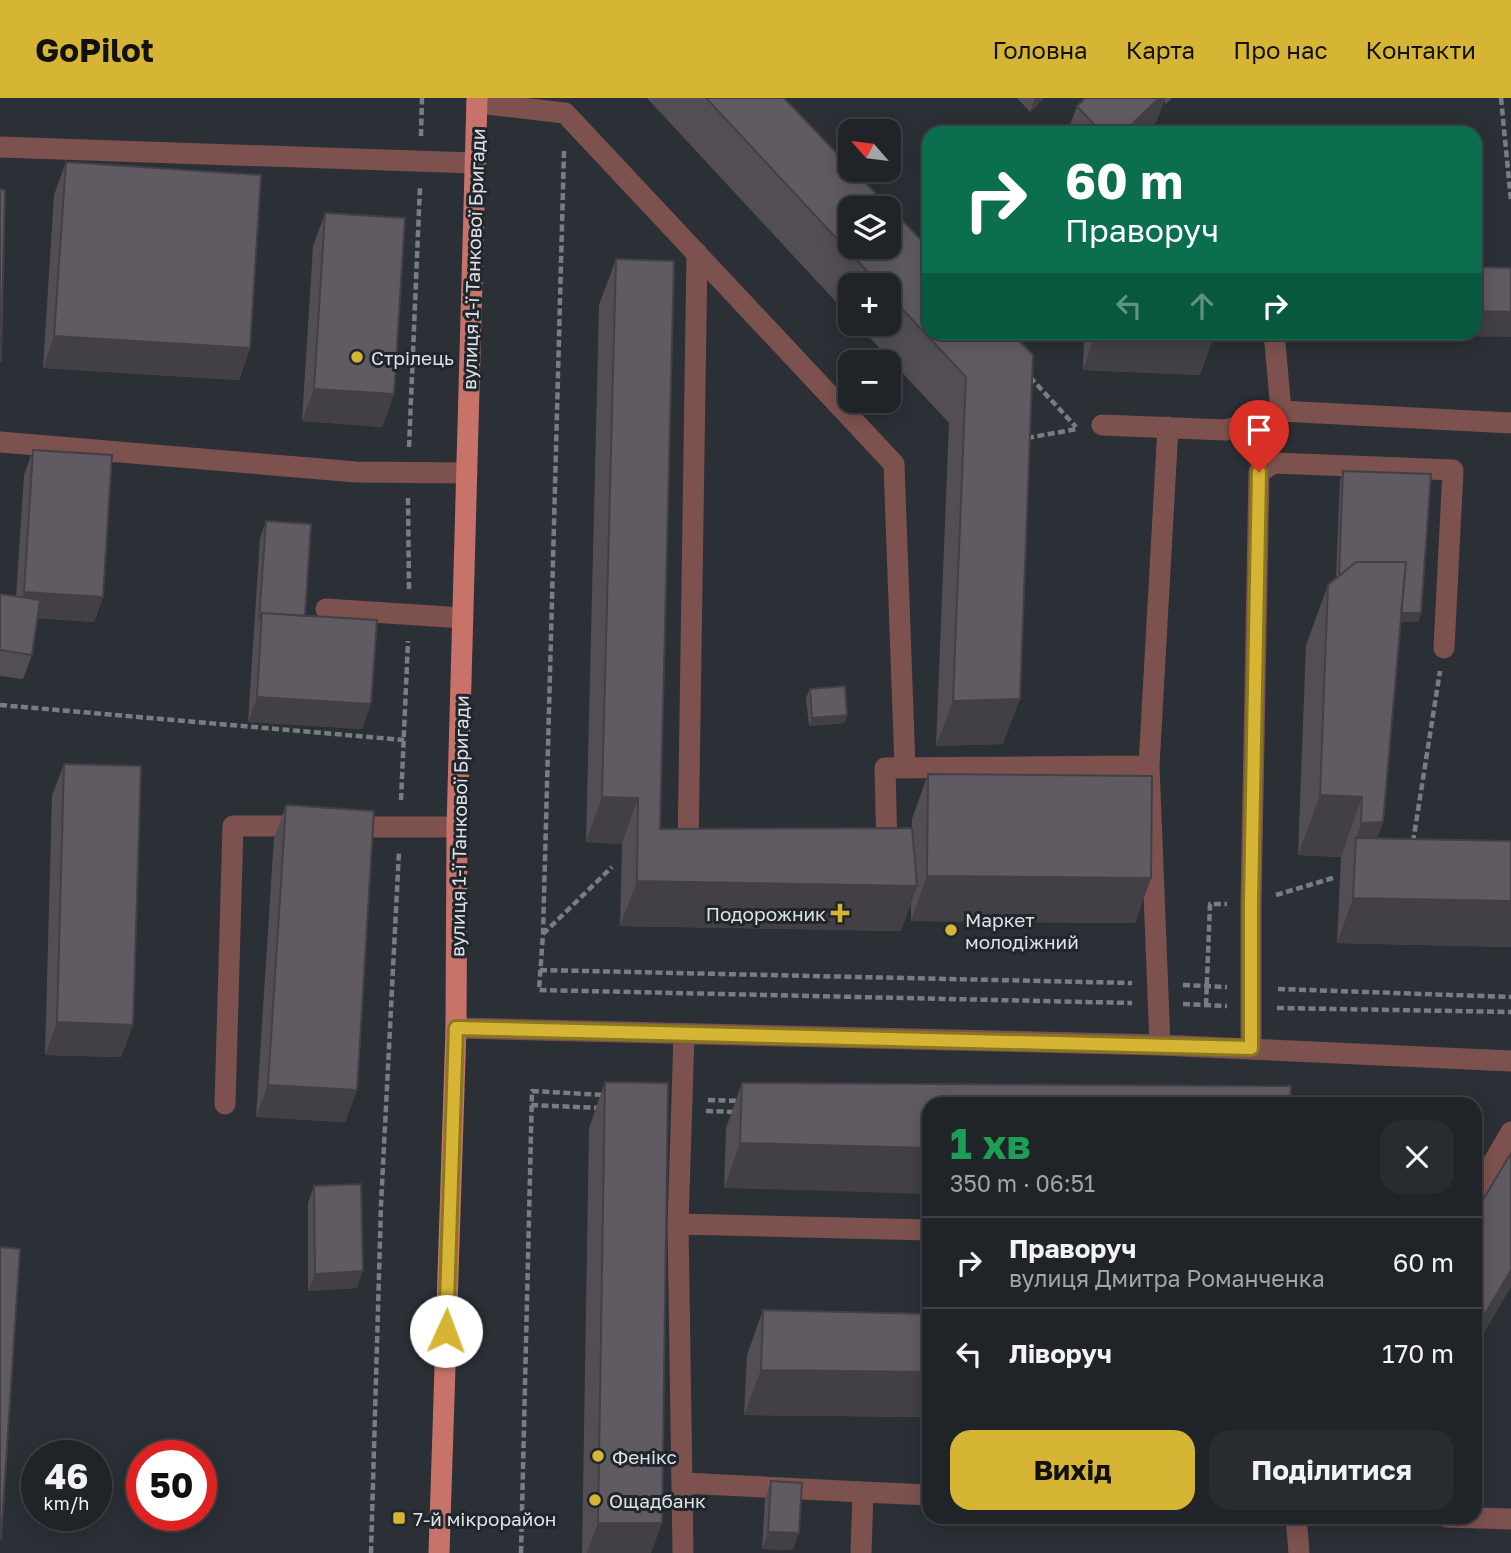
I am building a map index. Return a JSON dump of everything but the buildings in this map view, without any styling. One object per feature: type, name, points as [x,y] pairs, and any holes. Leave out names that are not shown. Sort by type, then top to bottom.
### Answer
[{"type":"main road","name":"вулиця 1-ї Танкової Бригади","points":[[439,1553],[456,1028],[457,827],[477,101]]},
{"type":"street","points":[[477,101],[565,113],[894,464],[905,767]]},
{"type":"street","points":[[0,147],[474,163]]},
{"type":"street","points":[[697,253],[688,850],[715,850]]},
{"type":"street","points":[[1274,340],[1273,415],[1257,440],[1263,456],[1274,463],[1453,470],[1444,648]]},
{"type":"street","points":[[1102,425],[1225,430],[1273,415],[1511,423]]},
{"type":"street","points":[[1160,1045],[1149,766],[1168,428]]},
{"type":"street","points":[[0,442],[356,472],[467,474]]},
{"type":"street","points":[[1251,1048],[1259,472],[1274,463]]},
{"type":"street","points":[[326,609],[463,618]]},
{"type":"street","points":[[860,850],[887,850],[885,768],[1149,766]]},
{"type":"street","points":[[225,1104],[233,826],[457,827]]},
{"type":"street","points":[[456,1028],[1160,1045],[1511,1061]]},
{"type":"street","points":[[683,1553],[678,1224],[684,1035]]},
{"type":"street","points":[[1482,1182],[1511,1132]]},
{"type":"street","points":[[678,1224],[922,1230]]},
{"type":"street","points":[[682,1483],[922,1495]]},
{"type":"street","points":[[861,1553],[863,1492]]},
{"type":"street","points":[[1482,1518],[1511,1519]]},
{"type":"street","points":[[1297,1524],[1299,1553]]},
{"type":"path","points":[[1501,98],[1511,201]]},
{"type":"path","points":[[565,113],[543,934],[539,990],[1158,993],[1251,998],[1511,997]]},
{"type":"path","points":[[1023,439],[1077,429],[1024,371]]},
{"type":"path","points":[[1412,845],[1444,648]]},
{"type":"path","points":[[0,705],[404,740]]},
{"type":"path","points":[[371,1553],[381,1205],[400,827]]},
{"type":"path","points":[[543,934],[612,867]]},
{"type":"path","points":[[540,970],[1158,993],[1511,1012]]},
{"type":"path","points":[[521,1553],[532,1091],[614,1096]]},
{"type":"path","points":[[683,1105],[749,1101]]},
{"type":"path","points":[[531,1105],[614,1108]]},
{"type":"path","points":[[683,1105],[738,1112]]},
{"type":"place","name":"Стрілець","points":[[357,357]]},
{"type":"place","name":"Подорожник","points":[[840,913]]},
{"type":"place","name":"Маркет молодіжний","points":[[951,930]]},
{"type":"place","name":"Фенікс","points":[[598,1456]]},
{"type":"place","name":"Ощадбанк","points":[[595,1500]]},
{"type":"place","name":"7-й мікрорайон","points":[[399,1518]]},
{"type":"route","points":[[446,1331],[456,1028],[1251,1048],[1254,658],[1259,472]]}]
